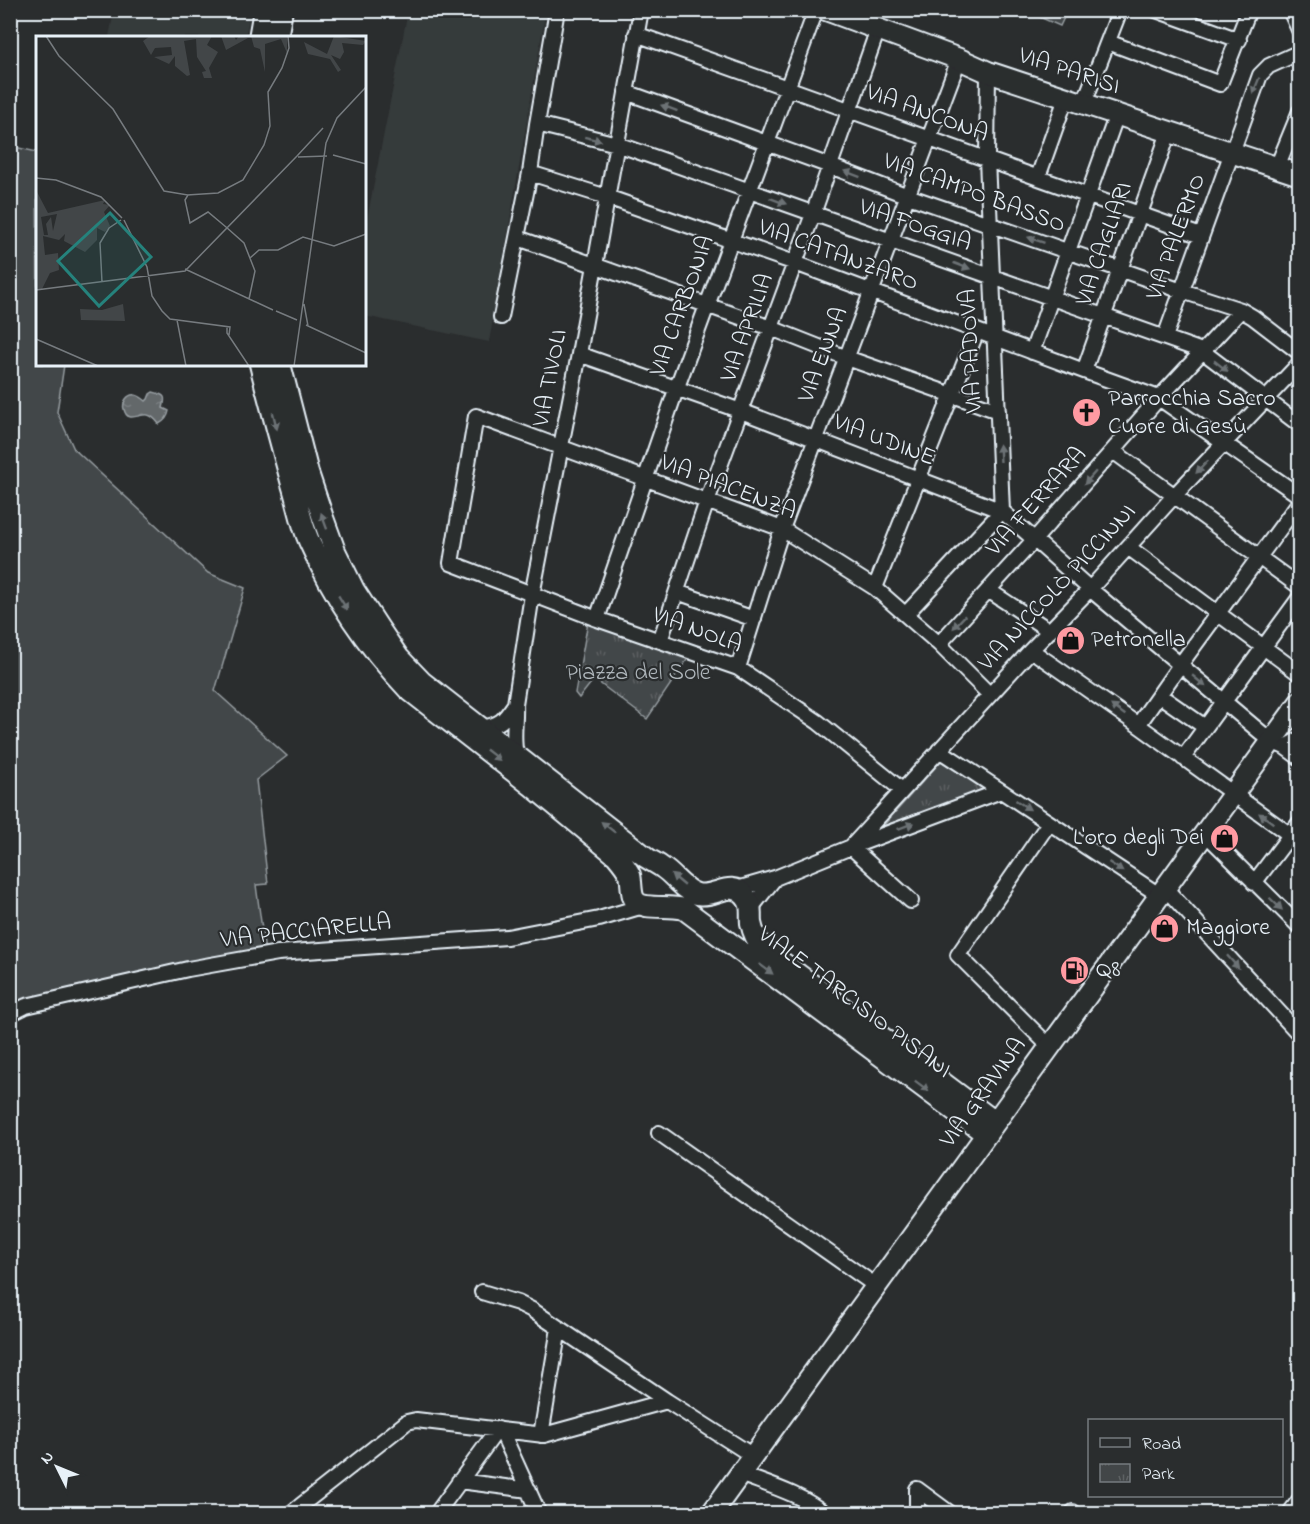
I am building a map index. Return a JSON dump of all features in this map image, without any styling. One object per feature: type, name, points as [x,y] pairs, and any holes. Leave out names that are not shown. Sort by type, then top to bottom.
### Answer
[{"type":"main road","points":[[259,36],[264,10]]},
{"type":"main road","points":[[277,36],[282,10]]},
{"type":"main road","name":"VIA PARISI","points":[[826,10],[988,72],[1299,175]]},
{"type":"main road","points":[[261,366],[308,539],[332,586],[359,629],[408,689],[616,855],[627,869],[636,901],[643,906]]},
{"type":"main road","points":[[281,366],[308,473],[335,551],[354,590],[399,658],[422,682],[695,893],[706,894],[729,888],[736,889]]},
{"type":"main road","name":"VIA GRAVINA","points":[[711,1514],[1233,794],[1278,744],[1299,702]]},
{"type":"main road","points":[[631,884],[635,871],[646,864],[654,863]]},
{"type":"main road","name":"VIALE TARCISIO PISANI","points":[[736,889],[749,901],[757,940],[763,948],[990,1128]]},
{"type":"main road","name":"VIALE TARCISIO PISANI","points":[[643,906],[684,909],[990,1128]]},
{"type":"main road","points":[[720,934],[739,933],[751,914]]},
{"type":"street","points":[[501,317],[530,173],[557,10]]},
{"type":"street","name":"VIA TIVOLI","points":[[516,755],[513,740],[516,720],[515,704],[532,595],[579,354],[641,10]]},
{"type":"street","name":"VIA CARBONIA","points":[[597,619],[677,387],[816,10]]},
{"type":"street","points":[[1038,177],[1075,100],[1108,42],[1120,10]]},
{"type":"street","points":[[1156,10],[1239,40]]},
{"type":"street","points":[[1108,42],[1220,84],[1249,10]]},
{"type":"street","points":[[1290,10],[1299,32]]},
{"type":"street","name":"VIA APRILIA","points":[[660,641],[707,501],[813,214],[878,29]]},
{"type":"street","name":"VIA ANCONA","points":[[636,34],[1201,236]]},
{"type":"street","name":"VIA PALERMO","points":[[1165,338],[1254,90],[1264,70],[1271,64],[1299,52]]},
{"type":"street","name":"VIA ENNA","points":[[738,669],[782,530],[959,59]]},
{"type":"street","name":"VIA PADOVA","points":[[988,72],[989,224],[1002,511]]},
{"type":"street","name":"VIA CAMPO BASSO","points":[[626,93],[908,196],[1241,310],[1299,353]]},
{"type":"street","points":[[1277,167],[1299,111]]},
{"type":"street","points":[[1032,352],[1116,114]]},
{"type":"street","name":"VIA FOGGIA","points":[[537,124],[617,144],[1202,351],[1299,425]]},
{"type":"street","name":"VIA CAGLIARI","points":[[1084,371],[1169,132]]},
{"type":"street","name":"VIA CATANZARO","points":[[530,173],[607,197],[795,263],[1159,398],[1299,496]]},
{"type":"street","points":[[518,238],[998,411]]},
{"type":"street","name":"VIA FERRARA","points":[[939,644],[1159,398],[1241,310]]},
{"type":"street","points":[[875,588],[977,331]]},
{"type":"street","name":"VIA UDINE","points":[[579,354],[677,387],[1002,511]]},
{"type":"street","name":"VIA NICCOLÒ PICCINNI","points":[[851,847],[1173,496],[1299,363]]},
{"type":"street","name":"VIA PIACENZA","points":[[451,563],[476,416],[782,530],[875,588],[939,644],[990,695]]},
{"type":"street","points":[[1113,451],[1299,587]]},
{"type":"street","points":[[1138,725],[1299,501]]},
{"type":"street","points":[[906,614],[1002,511],[1224,702],[1299,758]]},
{"type":"street","points":[[1128,547],[1299,674]]},
{"type":"street","name":"VIA NOLA","points":[[451,563],[532,595],[738,669],[818,722],[902,790]]},
{"type":"street","points":[[988,590],[1050,631]]},
{"type":"street","points":[[677,592],[754,619]]},
{"type":"street","points":[[1183,758],[1299,597]]},
{"type":"street","points":[[1031,650],[1295,838]]},
{"type":"street","points":[[1160,695],[1205,727]]},
{"type":"street","points":[[481,728],[500,723],[515,704]]},
{"type":"street","points":[[1278,744],[1299,739]]},
{"type":"street","points":[[939,750],[1049,823],[1162,891],[1299,1035]]},
{"type":"street","points":[[736,889],[775,878],[1001,791]]},
{"type":"street","points":[[1254,883],[1295,838],[1299,822]]},
{"type":"street","points":[[1049,823],[958,955],[1049,1046]]},
{"type":"street","points":[[1205,833],[1254,883],[1298,920]]},
{"type":"street","points":[[851,847],[911,901]]},
{"type":"street","points":[[751,914],[764,891],[775,878]]},
{"type":"street","points":[[609,916],[620,905],[631,884]]},
{"type":"street","name":"VIA PACCIARELLA","points":[[10,1014],[27,1006],[188,969],[278,953],[507,937],[599,919],[643,906]]},
{"type":"street","points":[[659,1133],[876,1286]]},
{"type":"street","points":[[482,1292],[518,1303],[532,1310],[753,1456]]},
{"type":"street","points":[[541,1435],[559,1328]]},
{"type":"street","points":[[290,1514],[407,1422],[416,1420],[544,1435],[668,1401]]},
{"type":"street","points":[[436,1514],[500,1430]]},
{"type":"street","points":[[500,1430],[539,1514]]},
{"type":"street","points":[[740,1474],[803,1500],[825,1514]]},
{"type":"street","points":[[459,1481],[529,1490]]},
{"type":"street","points":[[917,1514],[917,1489],[951,1514]]},
{"type":"street","points":[[1289,1514],[1299,1499]]},
{"type":"shaded area","points":[[114,10],[251,11],[245,36],[109,36]]},
{"type":"shaded area","points":[[408,11],[546,11],[489,342],[366,316],[366,224]]},
{"type":"green space","points":[[1026,11],[1067,11],[1060,26]]},
{"type":"green space","points":[[10,146],[36,152],[36,366],[64,366],[57,412],[74,449],[208,573],[245,588],[215,691],[287,756],[256,780],[268,884],[256,885],[265,952],[204,958],[19,1005],[10,1010]]},
{"type":"green space","name":"Piazza del Sole","points":[[588,622],[689,657],[647,719],[594,679],[579,698],[575,693]]},
{"type":"green space","points":[[941,761],[989,789],[883,826]]},
{"type":"water","points":[[153,392],[164,397],[163,408],[169,411],[163,422],[159,424],[148,415],[128,416],[124,404],[128,397],[136,395],[146,401]]},
{"type":"place","name":"Parrocchia Sacro Cuore di Gesù","points":[[1087,413]]},
{"type":"place","name":"Petronella","points":[[1070,640]]},
{"type":"place","name":"L'oro degli Dei","points":[[1225,838]]},
{"type":"place","name":"Maggiore","points":[[1165,928]]},
{"type":"place","name":"Q8","points":[[1075,970]]}]
